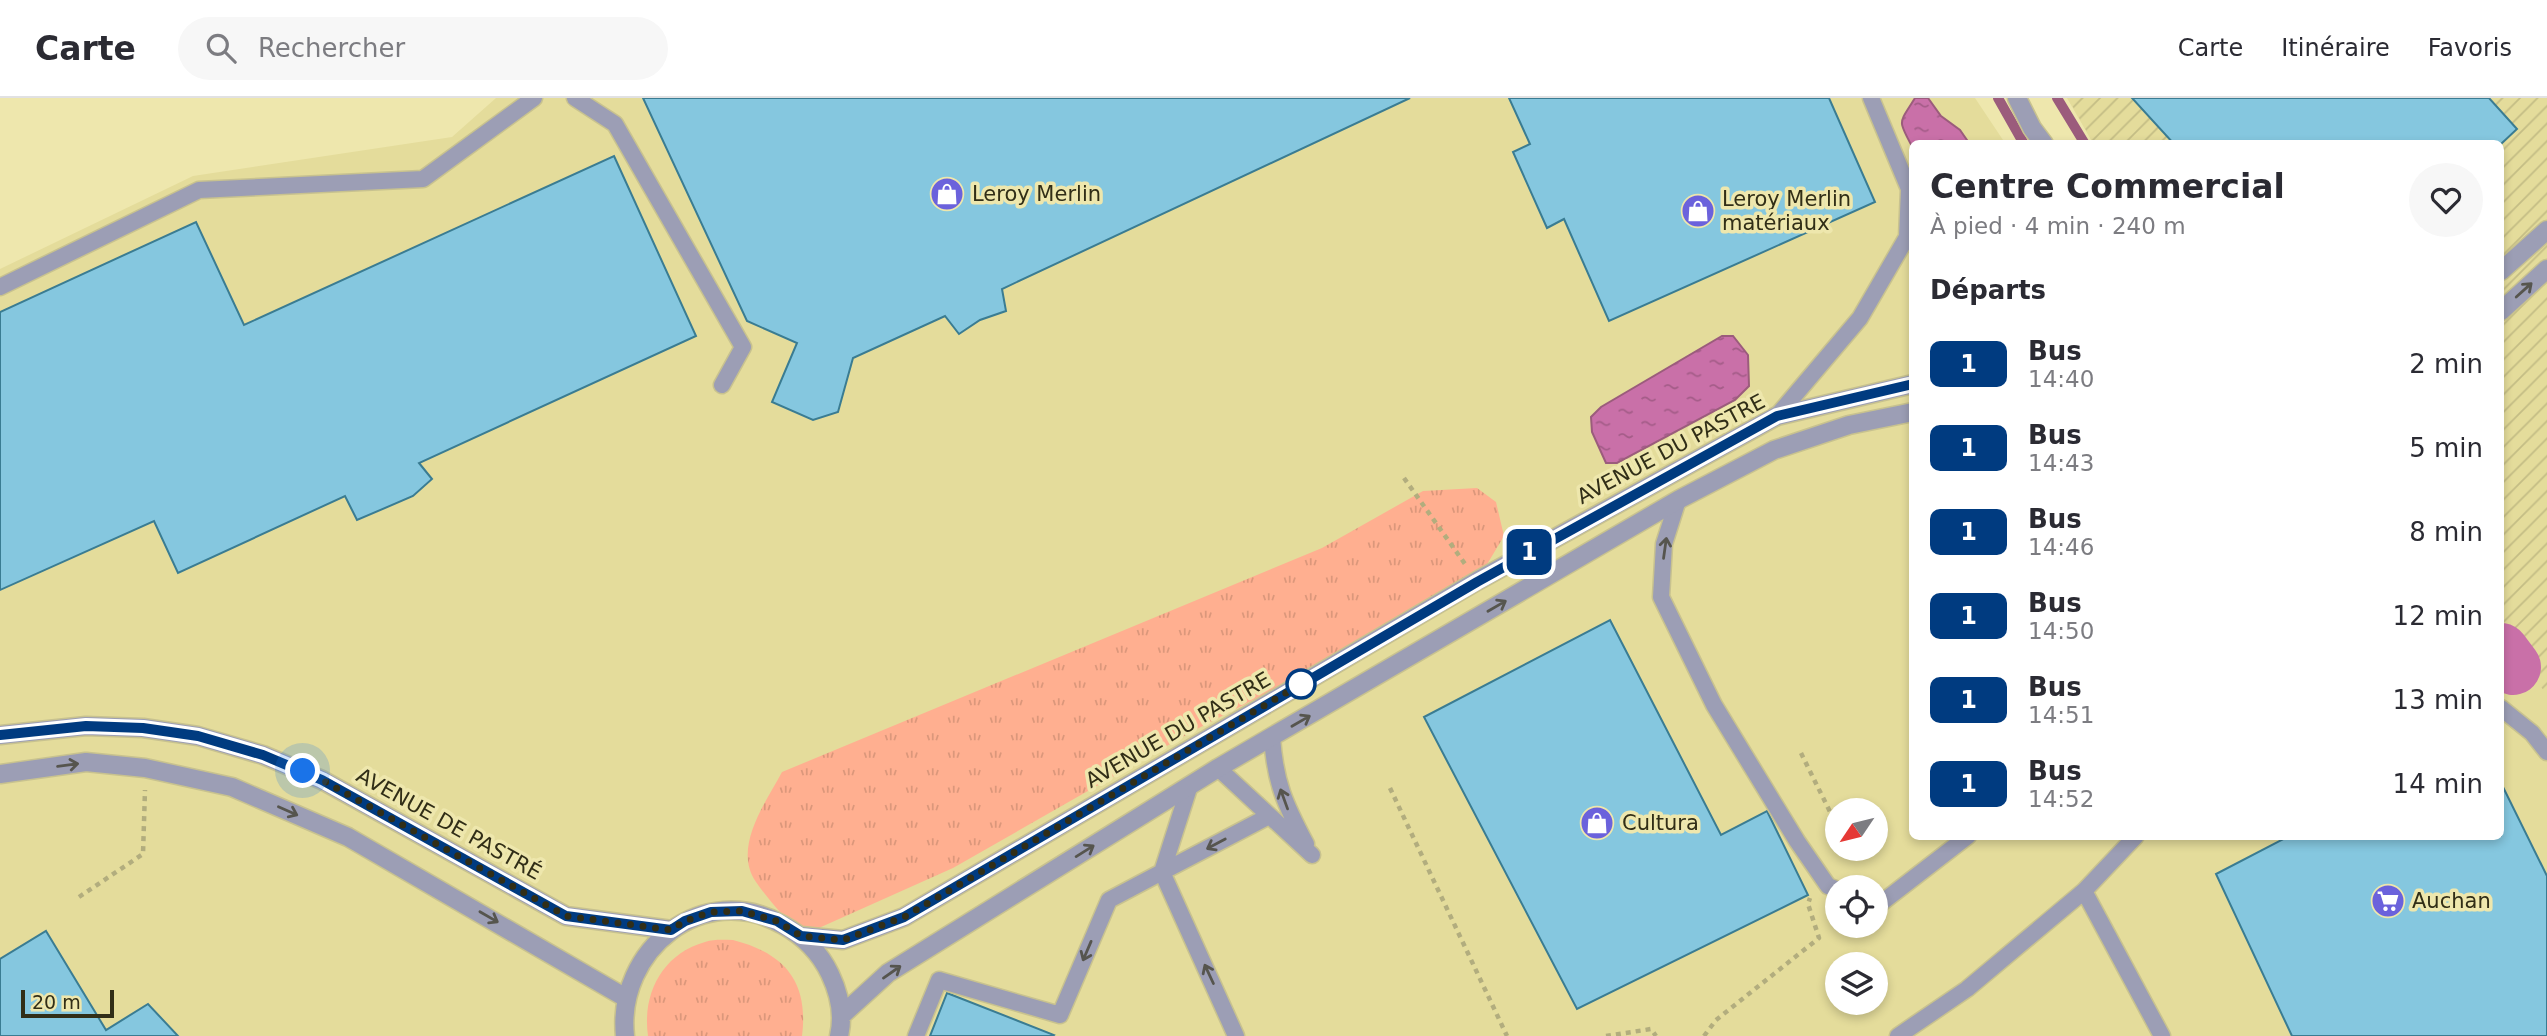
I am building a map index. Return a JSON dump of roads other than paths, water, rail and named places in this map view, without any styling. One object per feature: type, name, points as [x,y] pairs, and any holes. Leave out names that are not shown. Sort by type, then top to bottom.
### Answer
[{"type":"street","points":[[2017,98],[2040,140]]},
{"type":"street","points":[[2504,268],[2547,230]]},
{"type":"street","points":[[2504,308],[2547,269]]},
{"type":"street","name":"AVENUE DU PASTRE","points":[[801,936],[843,940],[904,917],[1477,582],[1777,416],[1909,385]]},
{"type":"street","points":[[841,1016],[888,973],[1190,785],[1678,500],[1774,450],[1849,425],[1909,413]]},
{"type":"street","name":"AVENUE DE PASTRÉ","points":[[0,735],[86,726],[143,728],[198,736],[263,755],[322,780],[566,916],[671,930]]},
{"type":"street","points":[[0,774],[86,762],[145,768],[232,786],[348,837],[626,998]]},
{"type":"street","points":[[625,1036],[626,998],[635,973],[659,939],[685,921],[711,912],[742,911],[777,921],[801,936],[826,964],[839,998],[839,1036]]},
{"type":"lane","points":[[0,287],[200,190],[423,180],[534,98]]},
{"type":"lane","points":[[575,98],[615,124],[743,346],[722,385]]},
{"type":"lane","points":[[1777,416],[1860,318],[1907,237],[1909,189],[1871,98]]},
{"type":"lane","points":[[1678,500],[1664,544],[1661,597],[1714,705],[1797,841],[1825,881]]},
{"type":"lane","points":[[2504,710],[2532,733],[2547,752]]},
{"type":"lane","points":[[1218,768],[1312,855],[1287,807],[1275,770],[1272,737]]},
{"type":"lane","points":[[1190,785],[1162,872],[1236,1036]]},
{"type":"lane","points":[[916,1036],[939,980],[1060,1014],[1109,900],[1269,816]]},
{"type":"lane","points":[[1888,898],[1963,840]]},
{"type":"lane","points":[[1898,1036],[1967,989],[2084,891],[2132,840]]},
{"type":"lane","points":[[2084,891],[2162,1036]]},
{"type":"water","points":[[1915,98],[1928,98],[1941,116],[1960,130],[1967,140],[1909,141],[1902,126]]},
{"type":"water","points":[[1722,336],[1733,336],[1748,355],[1749,386],[1735,400],[1617,463],[1606,463],[1592,432],[1591,417],[1601,407]]},
{"type":"waterway","points":[[1998,98],[2022,140]]},
{"type":"waterway","points":[[2057,98],[2083,140]]},
{"type":"waterway","points":[[2504,655],[2513,667]]},
{"type":"place","name":"Leroy Merlin","points":[[947,194]]},
{"type":"place","name":"Leroy Merlin matériaux","points":[[1698,211]]},
{"type":"place","name":"Cultura","points":[[1597,823]]},
{"type":"place","name":"Auchan","points":[[2388,901]]}]
